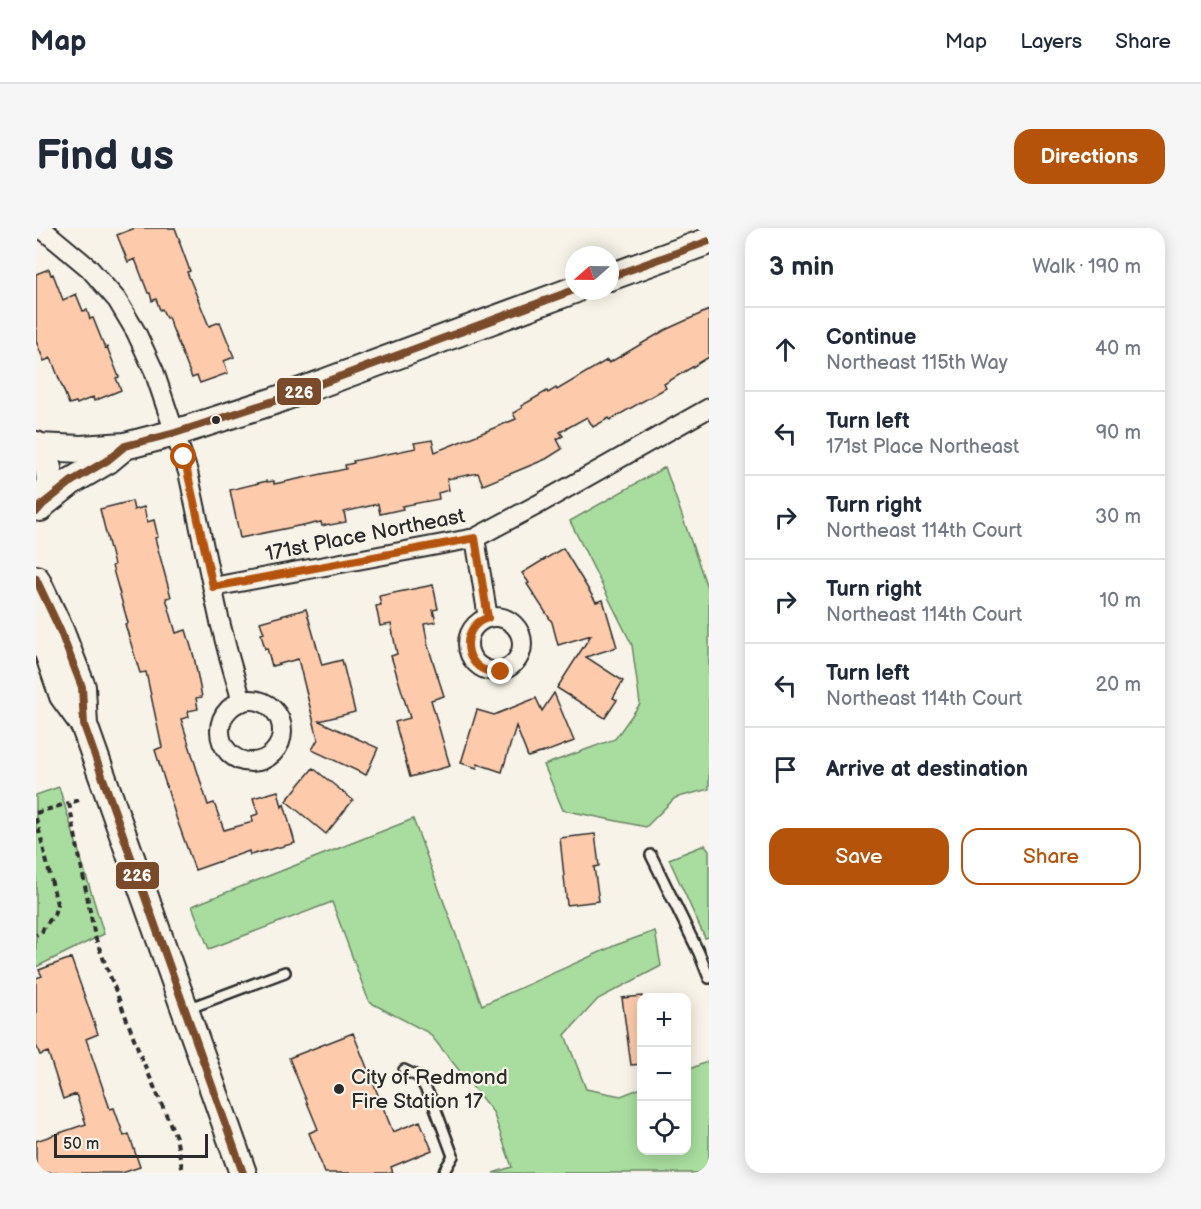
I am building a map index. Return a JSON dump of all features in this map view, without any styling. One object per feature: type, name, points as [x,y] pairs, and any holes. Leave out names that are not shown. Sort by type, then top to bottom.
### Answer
[{"type":"street","points":[[41,228],[89,268],[117,300],[136,332],[154,371],[188,472],[228,653],[242,702]]},
{"type":"street","points":[[619,274],[709,242]]},
{"type":"street","points":[[37,446],[81,449],[125,446],[176,433],[274,401],[565,293]]},
{"type":"street","name":"171st Place Northeast","points":[[213,587],[475,538],[709,408]]},
{"type":"street","points":[[37,446],[46,459],[50,474],[49,489],[40,508]]},
{"type":"street","points":[[40,508],[72,481],[108,460],[125,446]]},
{"type":"street","points":[[475,538],[488,618]]},
{"type":"street","points":[[36,579],[60,630],[82,687],[84,725]]},
{"type":"street","points":[[36,618],[63,696],[84,725],[243,1173]]},
{"type":"lane","points":[[651,855],[709,978]]},
{"type":"lane","points":[[185,1010],[285,972]]},
{"type":"lane","points":[[404,1070],[419,1077],[433,1102],[453,1156],[443,1173]]},
{"type":"path","points":[[36,813],[79,800]]},
{"type":"path","points":[[69,803],[95,937],[142,1059],[176,1137],[183,1173]]},
{"type":"path","points":[[36,818],[57,904],[54,915],[42,932],[36,935]]},
{"type":"green space","points":[[665,467],[709,593],[709,789],[675,798],[646,827],[563,810],[544,765],[615,739],[640,704],[632,645],[570,521]]},
{"type":"green space","points":[[59,787],[104,934],[36,967],[36,795]]},
{"type":"green space","points":[[413,819],[482,1005],[616,945],[655,931],[661,966],[598,999],[565,1035],[586,1089],[621,1096],[637,1090],[637,1155],[691,1155],[691,1068],[709,1061],[709,1173],[493,1173],[512,1167],[493,1112],[429,1033],[369,1002],[332,902],[209,949],[192,906]]},
{"type":"green space","points":[[705,845],[709,850],[709,937],[705,938],[669,859]]},
{"type":"building","points":[[135,228],[175,228],[190,271],[187,272],[209,326],[220,322],[234,357],[224,361],[228,373],[200,383],[197,376],[192,378],[168,317],[166,318],[162,309],[160,310],[156,299],[152,301],[135,259],[128,262],[117,235]]},
{"type":"building","points":[[49,269],[63,300],[76,294],[83,311],[87,310],[90,319],[93,318],[119,377],[116,378],[121,390],[94,401],[93,397],[77,404],[76,402],[69,404],[51,358],[44,361],[36,341],[36,274]]},
{"type":"building","points":[[709,310],[709,357],[664,384],[666,388],[610,420],[609,418],[593,427],[587,417],[560,432],[563,436],[557,439],[562,449],[546,459],[483,485],[478,473],[447,479],[449,490],[438,493],[439,499],[402,506],[403,509],[380,514],[378,504],[344,512],[346,522],[322,526],[321,522],[240,538],[230,490],[267,481],[274,481],[274,484],[346,469],[345,465],[354,463],[353,461],[416,448],[414,443],[432,440],[435,452],[516,419],[513,413],[547,391],[548,393],[556,388],[557,390],[607,360],[609,363],[665,330]]},
{"type":"building","points":[[132,501],[134,510],[144,507],[147,522],[154,520],[158,537],[155,538],[171,597],[166,598],[176,633],[186,630],[194,657],[202,697],[196,698],[198,709],[188,711],[189,717],[181,719],[208,805],[214,803],[224,830],[253,822],[252,816],[258,814],[253,798],[278,791],[295,843],[250,855],[249,851],[195,870],[155,750],[162,747],[146,672],[140,673],[125,624],[128,623],[112,566],[114,565],[100,509]]},
{"type":"building","points":[[563,548],[596,602],[603,600],[617,647],[586,657],[623,681],[613,698],[617,700],[605,718],[557,688],[591,635],[558,645],[552,622],[522,573]]},
{"type":"building","points":[[433,585],[438,609],[433,610],[436,622],[424,624],[428,646],[444,696],[431,700],[450,766],[410,777],[395,722],[410,718],[391,656],[397,654],[391,624],[380,626],[376,606],[381,605],[379,596]]},
{"type":"building","points":[[306,609],[322,665],[342,660],[355,712],[319,721],[378,748],[366,775],[312,750],[318,739],[298,659],[272,666],[267,648],[265,649],[261,634],[264,633],[260,622]]},
{"type":"building","points":[[554,693],[574,741],[528,757],[516,726],[502,772],[478,764],[477,768],[461,763],[477,710],[494,715],[536,698],[542,711]]},
{"type":"building","points":[[313,768],[353,800],[326,834],[286,801]]},
{"type":"building","points":[[595,834],[599,866],[594,867],[599,901],[567,905],[560,838]]},
{"type":"building","points":[[71,958],[98,1034],[86,1039],[110,1109],[114,1108],[124,1136],[129,1134],[140,1167],[122,1173],[36,1173],[36,1141],[86,1124],[76,1094],[63,1099],[48,1052],[40,1055],[36,1045],[36,978],[42,976],[39,970]]},
{"type":"building","points":[[637,996],[637,1064],[631,1065],[622,998]]},
{"type":"building","name":"City of Redmond Fire Station 17","points":[[353,1033],[393,1132],[420,1121],[432,1150],[391,1167],[393,1173],[325,1173],[309,1133],[318,1129],[289,1058]]},
{"type":"transit line","name":"226","points":[[619,274],[709,241]]},
{"type":"transit line","name":"226","points":[[36,512],[72,481],[108,460],[125,446],[175,433],[274,401],[565,293]]},
{"type":"transit line","name":"226","points":[[36,579],[60,630],[82,687],[84,725],[243,1173]]},
{"type":"place","name":"City of Redmond Fire Station 17","points":[[339,1089]]},
{"type":"route","points":[[184,457],[213,587],[475,538],[488,618],[477,623],[471,630],[467,647],[476,665],[488,671],[501,672]]}]
